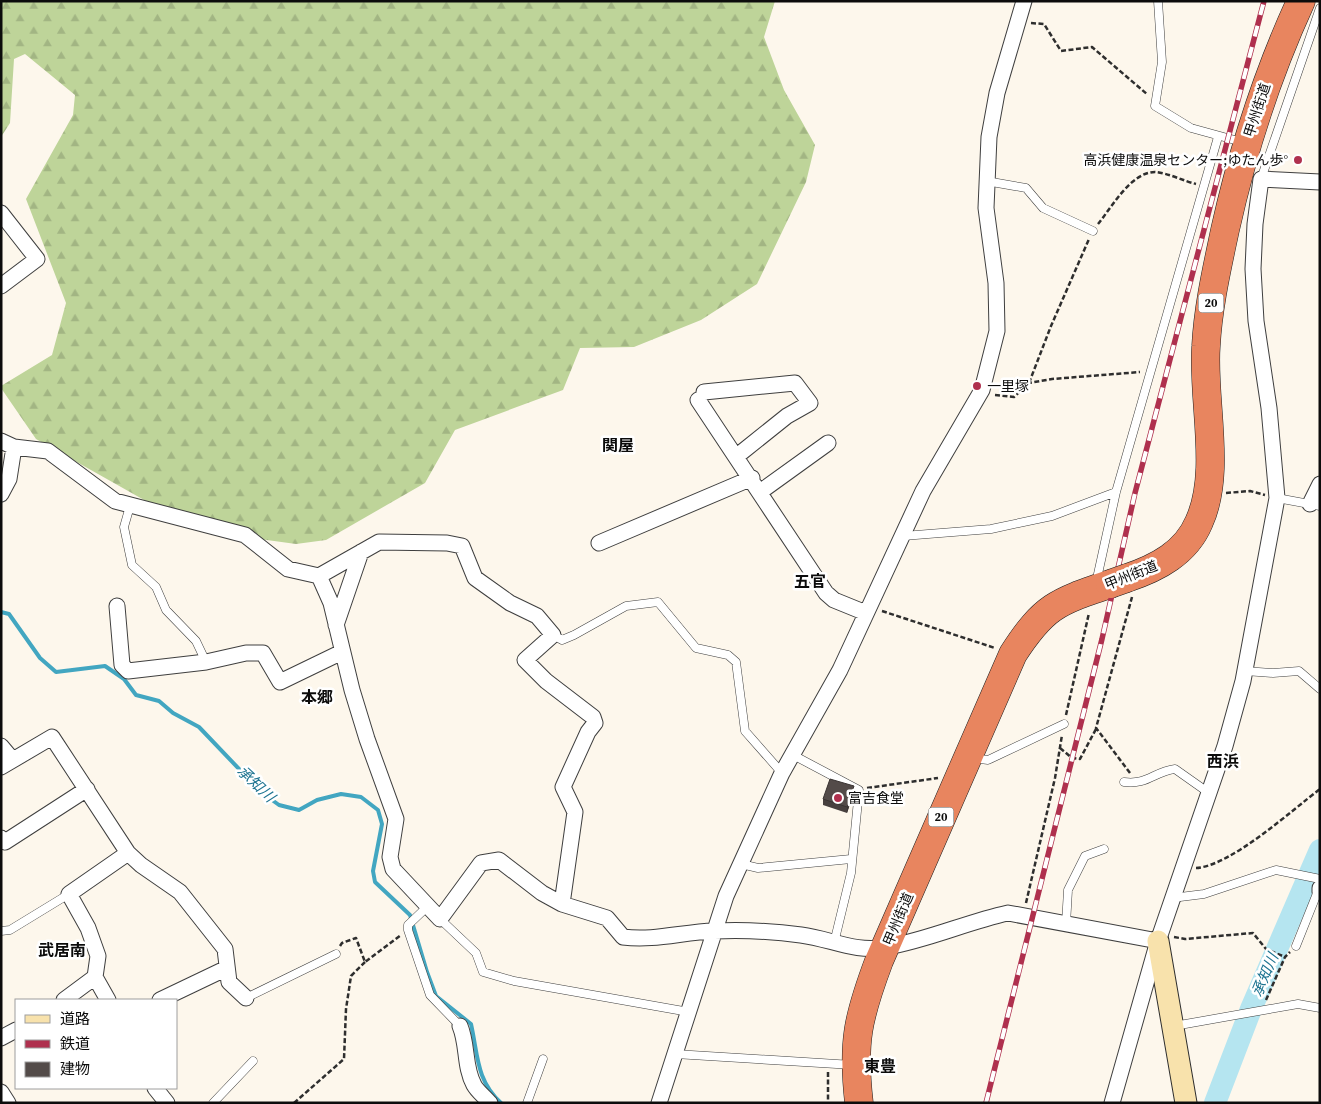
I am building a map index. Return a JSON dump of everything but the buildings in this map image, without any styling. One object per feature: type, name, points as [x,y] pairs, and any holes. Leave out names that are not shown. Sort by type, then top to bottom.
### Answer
[{"type":"highway","name":"甲州街道","points":[[860,1103],[856,1066],[857,1027],[863,1004],[885,947],[1013,654],[1041,616],[1063,601],[1146,572],[1179,551],[1191,537],[1200,522],[1208,484],[1209,455],[1205,385],[1206,345],[1218,263],[1246,143],[1267,78],[1301,1]]},
{"type":"street","points":[[659,1103],[705,965],[713,931],[782,773],[840,670],[923,491],[982,390],[997,331],[998,304],[986,208],[988,136],[997,93],[1024,1]]},
{"type":"street","points":[[1112,1103],[1159,937],[1225,746],[1245,671],[1277,498],[1269,408],[1256,321],[1254,278],[1255,224],[1261,179],[1320,182]]},
{"type":"street","points":[[1,213],[37,259],[1,286]]},
{"type":"street","points":[[737,456],[787,416],[810,403],[795,383],[701,396],[737,456],[826,593],[834,600],[868,610]]},
{"type":"street","points":[[760,492],[828,442]]},
{"type":"street","points":[[1,494],[9,479],[8,444],[48,452],[115,501],[245,535],[288,569],[319,576],[379,542],[447,543],[462,546],[475,578],[510,602],[537,616],[553,635],[525,660],[546,681],[593,717],[596,723],[588,732],[563,787],[575,812],[562,904]]},
{"type":"street","points":[[599,543],[752,478]]},
{"type":"street","points":[[1315,505],[1320,484]]},
{"type":"street","points":[[336,625],[361,552]]},
{"type":"street","points":[[319,576],[331,603],[342,652],[367,739],[396,818],[390,857],[392,869],[416,919],[440,919],[481,863],[489,860],[499,860],[542,893],[562,904],[607,918],[623,937],[644,940],[713,931],[802,935],[846,947],[885,947],[925,938],[1008,913],[1066,924],[1159,937]]},
{"type":"street","points":[[117,606],[122,666],[128,671],[206,662],[246,652],[263,653],[280,682],[342,652]]},
{"type":"street","points":[[1,746],[6,763],[52,737],[128,852],[141,865],[180,892],[225,949],[229,982],[246,998]]},
{"type":"street","points":[[1,838],[5,842],[87,788]]},
{"type":"street","points":[[107,999],[95,977],[98,956],[88,928],[68,894],[128,852]]},
{"type":"street","points":[[1159,937],[1186,1103]]},
{"type":"street","points":[[162,999],[227,968]]},
{"type":"street","points":[[65,999],[95,977]]},
{"type":"street","points":[[460,1026],[465,1038],[469,1072],[474,1086],[490,1103]]},
{"type":"street","points":[[1,1038],[15,1031]]},
{"type":"street","points":[[156,1089],[167,1103]]},
{"type":"street","points":[[1,1092],[8,1103]]},
{"type":"lane","points":[[1158,1],[1162,62],[1155,106],[1191,128],[1246,143]]},
{"type":"lane","points":[[1261,179],[1320,8]]},
{"type":"lane","points":[[1110,584],[1116,492],[1218,136]]},
{"type":"lane","points":[[986,181],[1026,188],[1043,208],[1093,231]]},
{"type":"lane","points":[[901,536],[991,529],[1052,516],[1116,492]]},
{"type":"lane","points":[[1277,498],[1315,505]]},
{"type":"lane","points":[[130,506],[124,527],[132,566],[156,587],[166,610],[196,641],[206,662]]},
{"type":"lane","points":[[553,635],[562,640],[626,606],[658,602],[696,648],[728,655],[736,662],[745,731],[782,773]]},
{"type":"lane","points":[[1245,671],[1299,671],[1320,689]]},
{"type":"lane","points":[[967,757],[988,760],[1064,724]]},
{"type":"lane","points":[[793,755],[858,790],[850,860],[851,872],[834,943]]},
{"type":"lane","points":[[1124,782],[1139,784],[1167,770],[1175,769],[1209,792]]},
{"type":"lane","points":[[1066,924],[1068,890],[1085,856],[1104,849]]},
{"type":"lane","points":[[742,864],[758,868],[850,860]]},
{"type":"lane","points":[[1172,898],[1204,894],[1276,870],[1301,875],[1319,886],[1296,946]]},
{"type":"lane","points":[[1,931],[10,930],[68,894]]},
{"type":"lane","points":[[416,919],[430,995],[460,1026]]},
{"type":"lane","points":[[440,919],[476,953],[482,972],[514,981],[689,1012]]},
{"type":"lane","points":[[246,998],[336,954]]},
{"type":"lane","points":[[1173,1026],[1298,1004],[1320,1008]]},
{"type":"lane","points":[[675,1054],[856,1066]]},
{"type":"lane","points":[[527,1103],[543,1059]]},
{"type":"lane","points":[[213,1103],[253,1061]]},
{"type":"path","points":[[1018,22],[1044,24],[1061,51],[1092,48],[1155,101]]},
{"type":"path","points":[[982,390],[999,396],[1014,398],[1030,383],[1051,326],[1093,231],[1134,180],[1148,173],[1156,172],[1204,187]]},
{"type":"path","points":[[1030,383],[1052,379],[1151,371]]},
{"type":"path","points":[[1221,494],[1250,492],[1277,498]]},
{"type":"path","points":[[1021,916],[1028,895],[1064,724],[1110,584],[1133,592],[1132,603],[1096,728],[1080,759],[1072,758],[1060,748]]},
{"type":"path","points":[[868,610],[1013,654]]},
{"type":"path","points":[[1096,728],[1139,784]]},
{"type":"path","points":[[858,790],[935,777],[956,782]]},
{"type":"path","points":[[1182,869],[1201,868],[1215,863],[1264,834],[1320,789]]},
{"type":"path","points":[[294,1103],[344,1059],[346,1009],[351,976],[416,919]]},
{"type":"path","points":[[1159,937],[1185,939],[1253,933],[1266,950],[1285,957]]},
{"type":"path","points":[[336,954],[342,942],[356,938],[365,962]]},
{"type":"path","points":[[1261,1010],[1285,957],[1296,946]]},
{"type":"path","points":[[827,1064],[828,1103]]},
{"type":"green space","points":[[1,1],[775,1],[764,37],[784,90],[815,145],[806,182],[757,284],[701,320],[634,347],[580,348],[563,390],[455,430],[425,483],[326,540],[296,544],[199,531],[36,439],[1,388],[1,386],[52,355],[66,303],[26,199],[73,115],[75,95],[25,54],[14,59],[10,123],[1,137]]},
{"type":"waterway","name":"承知川","points":[[1,612],[9,614],[40,658],[56,672],[105,666],[124,679],[136,695],[159,701],[173,713],[199,727],[261,792],[279,805],[299,810],[317,800],[341,794],[361,797],[378,810],[382,824],[373,871],[375,882],[410,915],[436,996],[471,1024],[482,1076],[501,1103]]},
{"type":"waterway","name":"承知川","points":[[1215,1103],[1251,1009],[1320,850]]},
{"type":"railway","points":[[986,1103],[1102,639],[1135,493],[1264,1]]},
{"type":"place","name":"高浜健康温泉センター;ゆたん歩°","points":[[1298,160]]},
{"type":"place","name":"一里塚","points":[[977,386]]},
{"type":"place","name":"富吉食堂","points":[[838,798]]},
{"type":"district","name":"関屋","points":[[618,445]]},
{"type":"district","name":"五官","points":[[810,581]]},
{"type":"district","name":"本郷","points":[[317,697]]},
{"type":"district","name":"西浜","points":[[1223,761]]},
{"type":"district","name":"武居南","points":[[62,950]]},
{"type":"district","name":"東豊","points":[[880,1066]]}]
